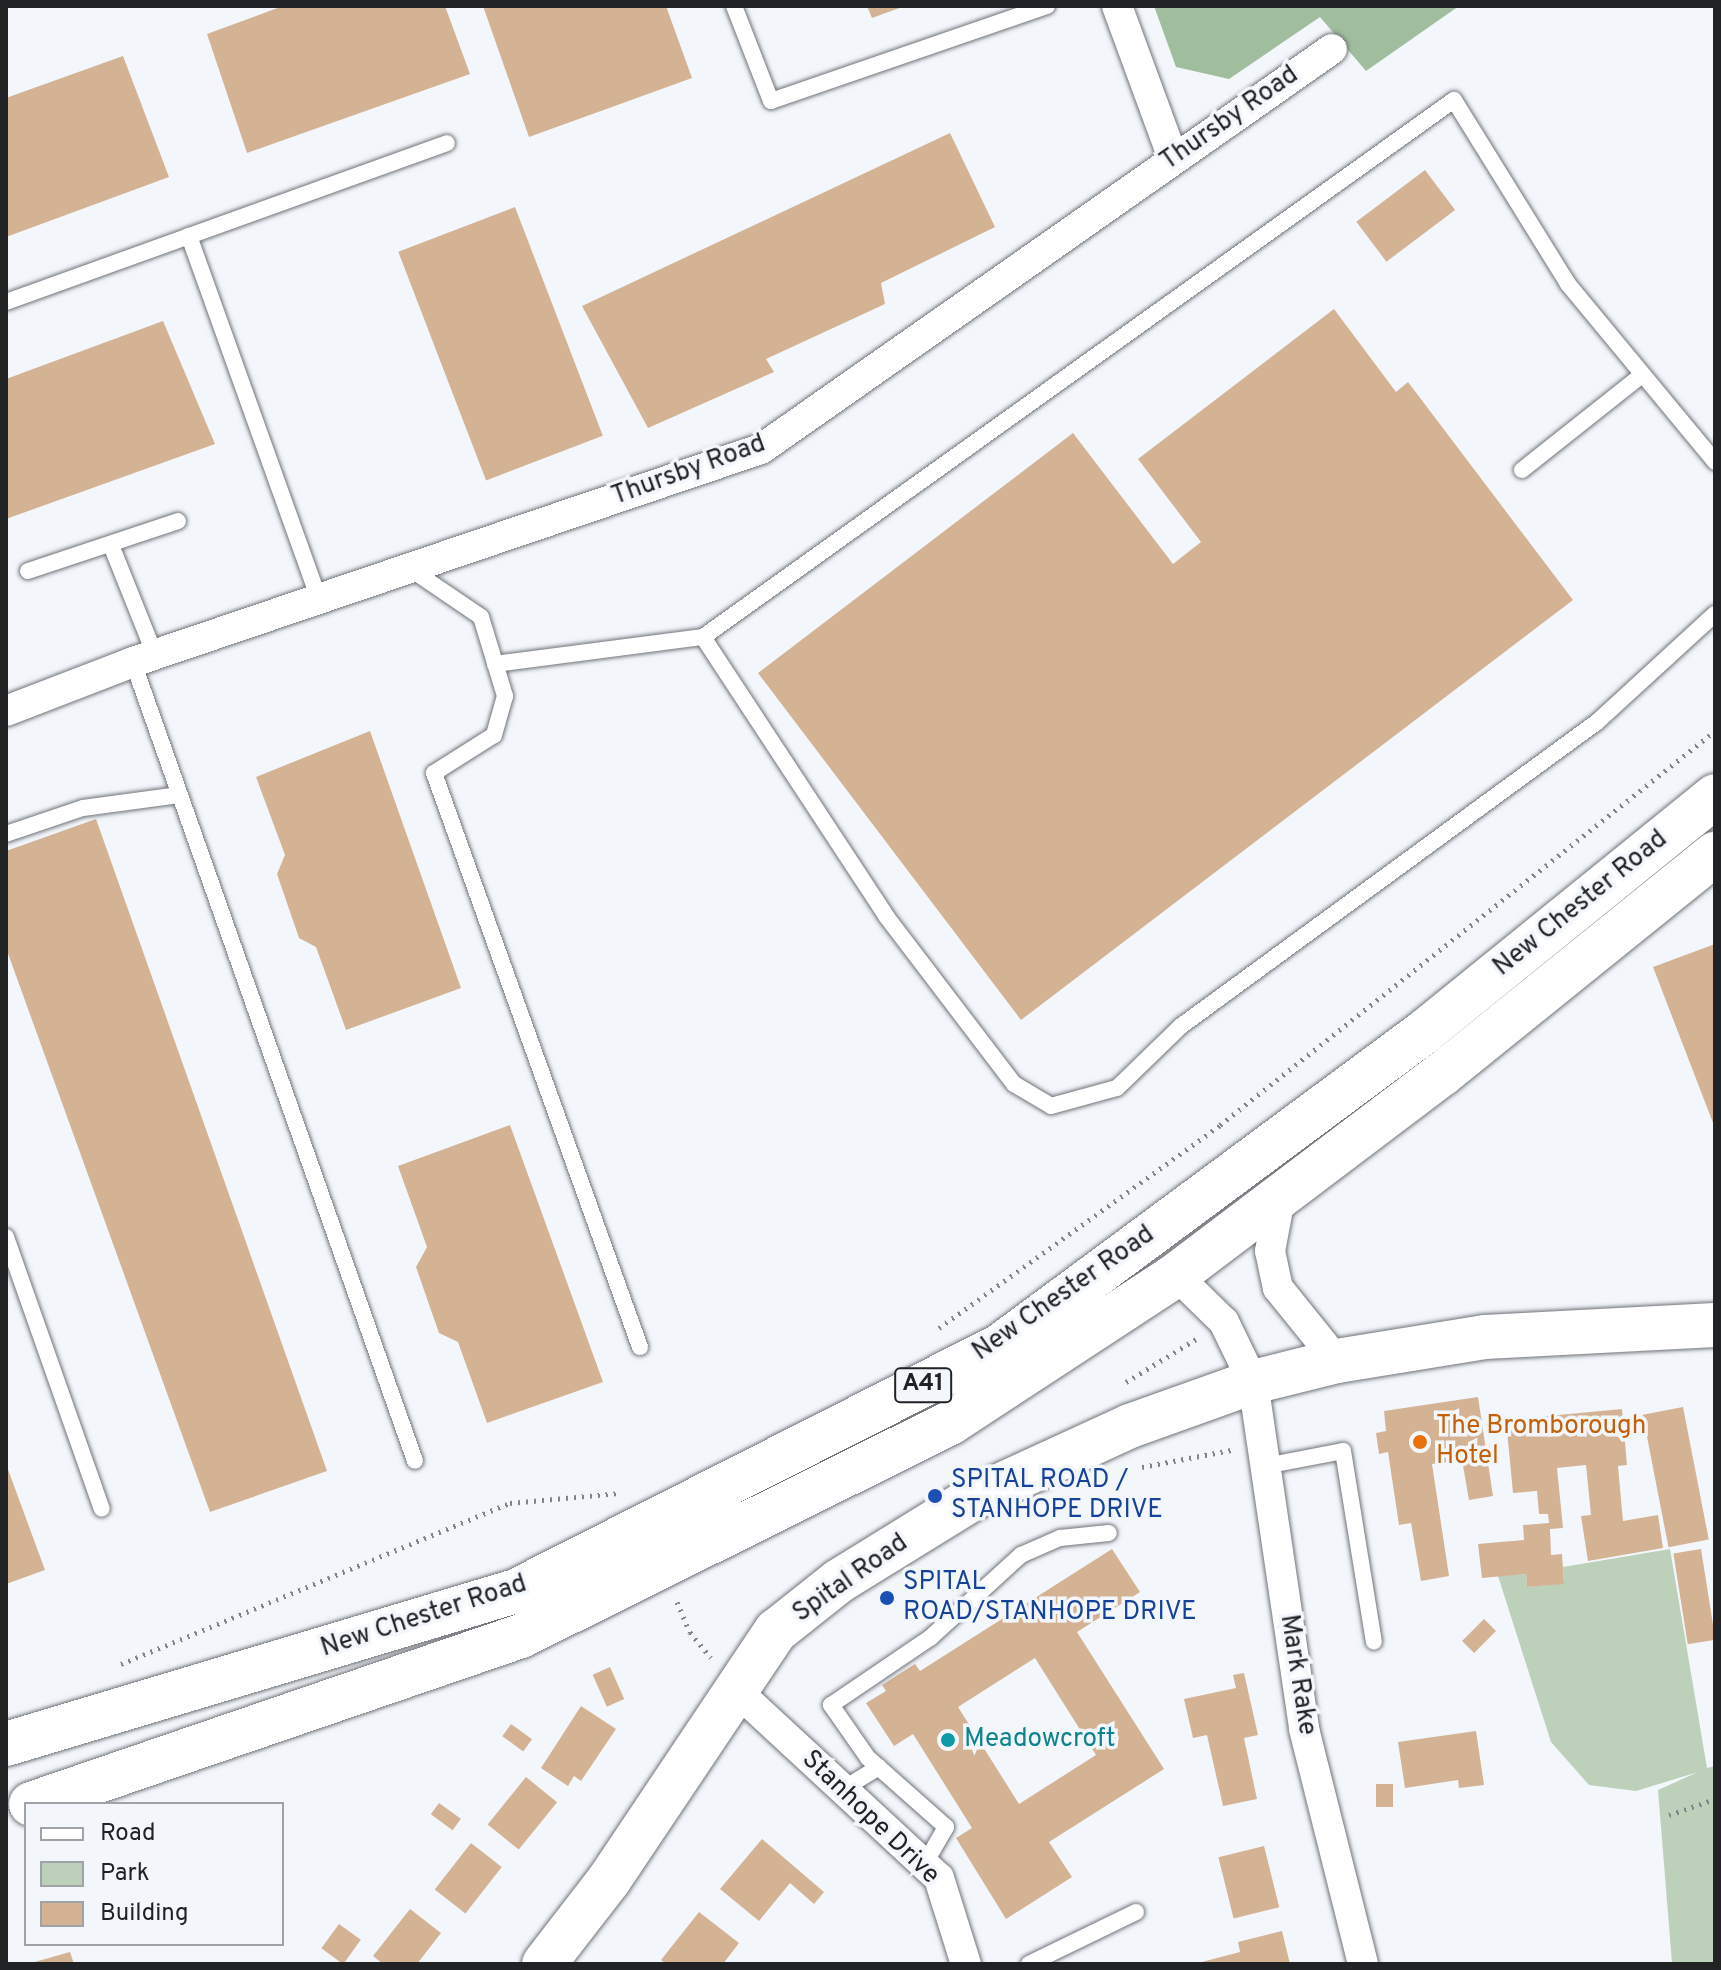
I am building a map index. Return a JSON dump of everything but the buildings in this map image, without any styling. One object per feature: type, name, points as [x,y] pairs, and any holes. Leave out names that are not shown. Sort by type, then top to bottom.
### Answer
[{"type":"main road","name":"New Chester Road","points":[[6,1744],[516,1591],[1000,1346],[1424,1032],[1715,796]]},
{"type":"main road","name":"New Chester Road","points":[[37,1802],[521,1636],[950,1423],[1176,1275],[1442,1074],[1715,854]]},
{"type":"main road","name":"Spital Road","points":[[544,1964],[609,1880],[739,1693],[776,1631],[839,1581],[975,1497],[1130,1426],[1253,1382],[1337,1361],[1485,1337],[1715,1325]]},
{"type":"main road","points":[[6,1787],[125,1772]]},
{"type":"street","points":[[1117,6],[1173,158]]},
{"type":"street","name":"Thursby Road","points":[[6,711],[144,658],[761,449],[1332,49]]},
{"type":"street","points":[[1281,1193],[1270,1251],[1278,1288],[1337,1361]]},
{"type":"street","name":"Mark Rake","points":[[1176,1275],[1224,1322],[1253,1382],[1304,1729],[1363,1964]]},
{"type":"street","name":"Stanhope Drive","points":[[739,1693],[939,1878],[966,1964]]},
{"type":"lane","points":[[734,6],[771,101],[1047,6]]},
{"type":"lane","points":[[495,664],[703,637],[1454,100],[1568,284],[1715,462]]},
{"type":"lane","points":[[6,302],[447,143]]},
{"type":"lane","points":[[189,236],[319,599]]},
{"type":"lane","points":[[1522,470],[1642,375]]},
{"type":"lane","points":[[28,571],[178,521]]},
{"type":"lane","points":[[111,545],[179,795],[415,1461]]},
{"type":"lane","points":[[409,568],[481,617],[505,696],[494,735],[434,773],[640,1347]]},
{"type":"lane","points":[[703,637],[886,916],[1014,1084],[1051,1106],[1117,1088],[1181,1026],[1597,722],[1715,614]]},
{"type":"lane","points":[[6,834],[83,808],[179,795]]},
{"type":"lane","points":[[6,1237],[102,1509]]},
{"type":"lane","points":[[1265,1466],[1343,1451],[1374,1642]]},
{"type":"lane","points":[[924,1865],[946,1827],[879,1767],[831,1705],[930,1638],[1021,1555],[1060,1538],[1109,1533]]},
{"type":"lane","points":[[843,1789],[879,1767]]},
{"type":"lane","points":[[1029,1964],[1136,1912]]},
{"type":"path","points":[[925,1337],[1220,1125],[1715,731]]},
{"type":"path","points":[[114,1667],[510,1503],[627,1492]]},
{"type":"path","points":[[662,1566],[690,1632],[739,1693]]},
{"type":"path","points":[[1669,1815],[1715,1799]]},
{"type":"green space","points":[[1154,6],[1459,6],[1366,71],[1320,17],[1229,79],[1176,67]]},
{"type":"green space","points":[[1670,1549],[1707,1768],[1715,1766],[1715,1964],[1672,1963],[1658,1790],[1698,1772],[1636,1791],[1589,1785],[1551,1742],[1498,1576],[1526,1574],[1527,1587],[1564,1583],[1563,1567]]},
{"type":"place","name":"The Bromborough Hotel","points":[[1420,1442]]},
{"type":"place","name":"SPITAL ROAD / STANHOPE DRIVE","points":[[935,1496]]},
{"type":"place","name":"SPITAL ROAD/STANHOPE DRIVE","points":[[887,1598]]},
{"type":"place","name":"Meadowcroft","points":[[948,1740]]}]
